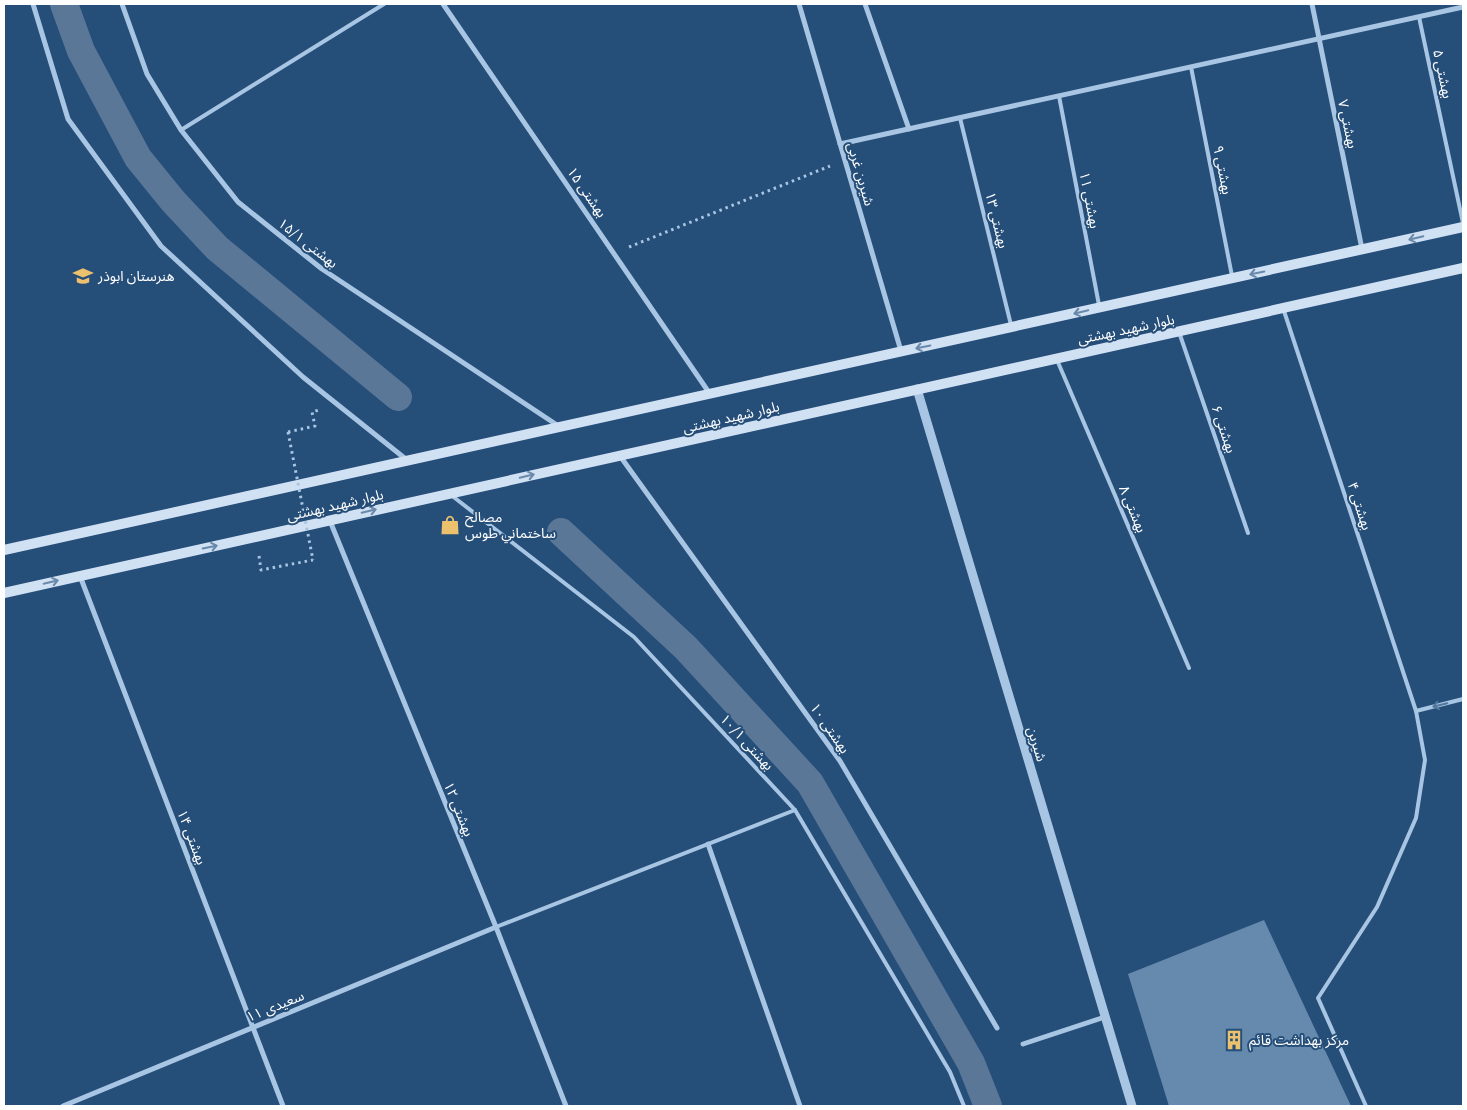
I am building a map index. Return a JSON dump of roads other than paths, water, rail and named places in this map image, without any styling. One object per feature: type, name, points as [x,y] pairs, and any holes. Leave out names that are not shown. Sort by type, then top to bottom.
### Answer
[{"type":"main road","name":"بلوار شهید بهشتی","points":[[4,550],[1463,227]]},
{"type":"main road","name":"بلوار شهید بهشتی","points":[[4,592],[1463,268]]},
{"type":"street","points":[[33,4],[68,119],[161,246],[303,377],[408,460]]},
{"type":"street","name":"بهشتی ۱۵/۱","points":[[122,4],[147,74],[181,130],[238,202],[330,275],[560,427]]},
{"type":"street","name":"بهشتی ۱۵","points":[[443,4],[711,394]]},
{"type":"street","name":"شیرین غربی","points":[[799,4],[901,352]]},
{"type":"street","points":[[865,4],[909,129]]},
{"type":"street","name":"بهشتی ۷","points":[[1312,4],[1362,250]]},
{"type":"street","points":[[840,144],[1463,8]]},
{"type":"street","name":"شیرین","points":[[917,390],[1132,1106]]},
{"type":"street","name":"بهشتی ۱۰","points":[[620,456],[840,761],[997,1028]]},
{"type":"street","name":"بهشتی ۱۲","points":[[329,520],[496,928],[566,1106]]},
{"type":"street","name":"بهشتی ۱۴","points":[[80,576],[283,1106]]},
{"type":"street","points":[[708,844],[800,1106]]},
{"type":"street","name":"سعیدی ۱۱","points":[[63,1106],[496,928]]},
{"type":"street","points":[[1023,1044],[1105,1016]]},
{"type":"lane","points":[[181,130],[384,4]]},
{"type":"lane","name":"بهشتی ۵","points":[[1419,17],[1463,223]]},
{"type":"lane","name":"بهشتی ۹","points":[[1191,67],[1233,278]]},
{"type":"lane","name":"بهشتی ۱۱","points":[[1059,96],[1099,308]]},
{"type":"lane","name":"بهشتی ۱۳","points":[[960,118],[1011,327]]},
{"type":"lane","name":"بهشتی ۴","points":[[1283,308],[1416,711],[1425,760],[1416,818],[1377,907],[1318,998],[1366,1106]]},
{"type":"lane","name":"بهشتی ۶","points":[[1179,332],[1248,533]]},
{"type":"lane","name":"بهشتی ۸","points":[[1056,359],[1189,668]]},
{"type":"lane","name":"بهشتی ۱۰/۱","points":[[450,494],[634,637],[796,810],[950,1072],[964,1106]]},
{"type":"lane","points":[[1416,711],[1463,699]]},
{"type":"lane","points":[[496,928],[796,810]]},
{"type":"waterway","points":[[64,4],[81,51],[138,158],[173,201],[217,248],[398,397]]},
{"type":"waterway","points":[[561,532],[686,648],[810,783],[971,1063],[988,1106]]},
{"type":"place","name":"هنرستان ابوذر","points":[[83,276]]},
{"type":"place","name":"مصالح ساختماني طوس","points":[[450,525]]},
{"type":"place","name":"مرکز بهداشت قائم","points":[[1234,1040]]}]
